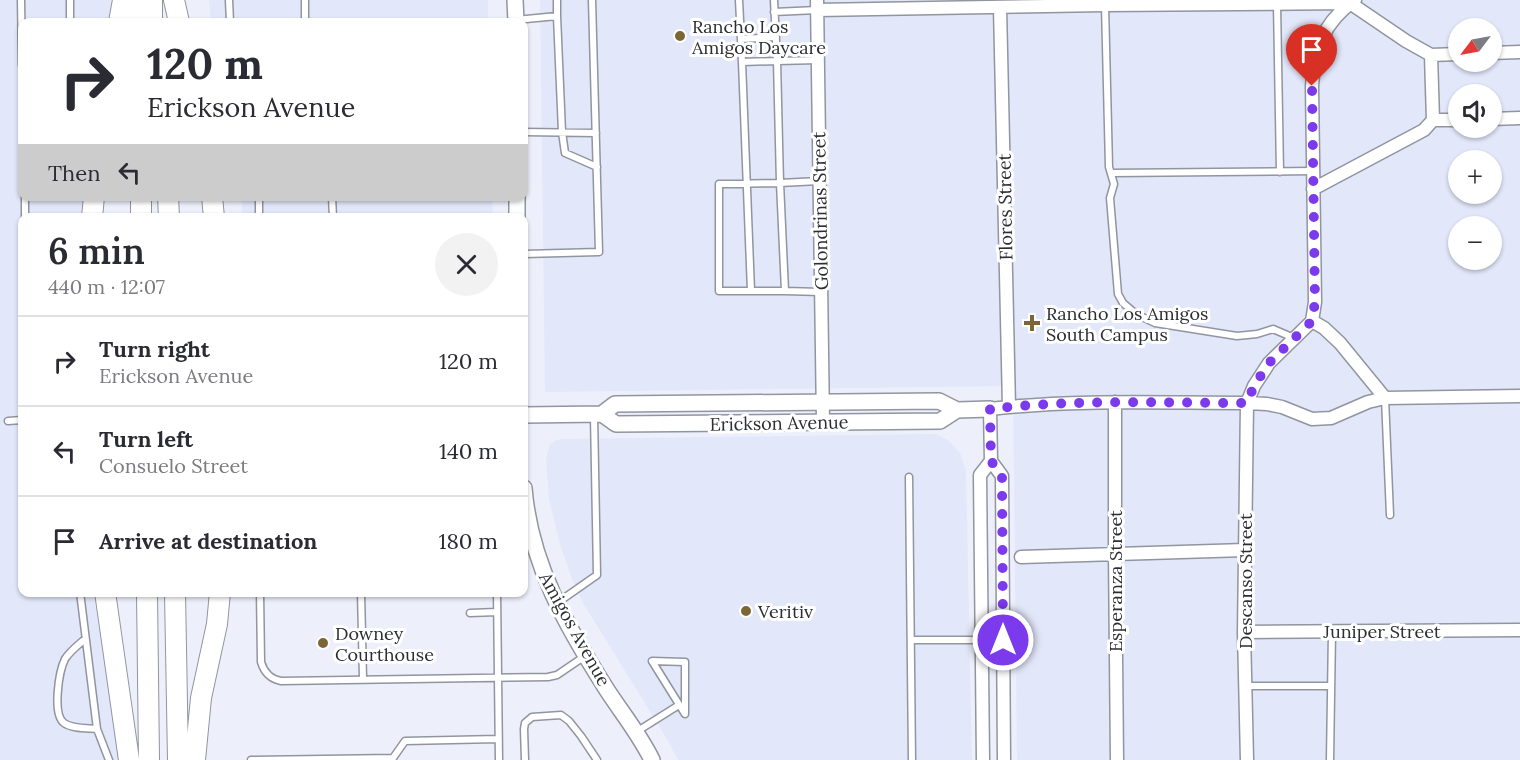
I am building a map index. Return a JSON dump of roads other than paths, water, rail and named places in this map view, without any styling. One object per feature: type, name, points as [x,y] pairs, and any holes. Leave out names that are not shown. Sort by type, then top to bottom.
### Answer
[{"type":"main road","points":[[120,18],[123,0]]},
{"type":"main road","points":[[138,0],[138,18]]},
{"type":"main road","points":[[152,0],[152,18]]},
{"type":"main road","points":[[165,0],[165,18]]},
{"type":"main road","points":[[174,0],[178,18]]},
{"type":"main road","points":[[106,597],[129,760]]},
{"type":"main road","points":[[147,597],[149,760]]},
{"type":"main road","points":[[176,597],[178,760]]},
{"type":"main road","points":[[195,760],[201,698],[217,624],[220,597]]},
{"type":"street","points":[[515,0],[516,18]]},
{"type":"street","points":[[1247,403],[1254,386],[1269,363],[1312,321],[1315,302],[1312,86],[1314,62],[1319,43],[1328,27],[1339,12],[1352,2]]},
{"type":"street","points":[[817,5],[1352,2],[1406,41],[1431,55],[1448,54]]},
{"type":"street","name":"Flores Street","points":[[1003,4],[1009,407]]},
{"type":"street","name":"Golondrinas Street","points":[[817,5],[824,422]]},
{"type":"street","points":[[1502,53],[1520,52]]},
{"type":"street","points":[[1313,189],[1424,130],[1433,120],[1431,55]]},
{"type":"street","points":[[1502,119],[1520,118]]},
{"type":"street","points":[[1433,120],[1448,120]]},
{"type":"street","points":[[1312,321],[1324,328],[1340,344],[1385,398]]},
{"type":"street","name":"Erickson Avenue","points":[[598,415],[615,404],[939,401],[957,410],[1115,402],[1247,403],[1282,407],[1312,419],[1331,418],[1368,402],[1385,398],[1520,396]]},
{"type":"street","name":"Esperanza Street","points":[[1115,402],[1117,760]]},
{"type":"street","name":"Descanso Street","points":[[1247,403],[1244,632],[1247,760]]},
{"type":"street","points":[[990,409],[991,461],[1002,476],[1004,760]]},
{"type":"street","name":"Erickson Avenue","points":[[528,415],[598,415],[616,424],[824,422],[940,420],[957,410]]},
{"type":"street","points":[[983,760],[980,475],[991,461]]},
{"type":"street","name":"Amigos Avenue","points":[[528,516],[531,537],[556,603],[585,656],[652,760]]},
{"type":"street","points":[[1021,556],[1245,550]]},
{"type":"street","name":"Juniper Street","points":[[1244,632],[1520,630]]},
{"type":"lane","points":[[21,0],[21,18]]},
{"type":"lane","points":[[70,0],[70,18]]},
{"type":"lane","points":[[229,0],[230,18]]},
{"type":"lane","points":[[305,0],[305,18]]},
{"type":"lane","points":[[557,0],[562,132],[565,153],[597,167]]},
{"type":"lane","points":[[528,254],[599,252],[592,0]]},
{"type":"lane","points":[[739,0],[752,291]]},
{"type":"lane","points":[[774,0],[785,291]]},
{"type":"lane","points":[[1277,4],[1281,172]]},
{"type":"lane","points":[[774,12],[817,5]]},
{"type":"lane","points":[[1106,5],[1109,167],[1114,184],[1110,198],[1118,294],[1123,303],[1136,314],[1155,323],[1237,336],[1273,329],[1294,338]]},
{"type":"lane","points":[[528,20],[557,16]]},
{"type":"lane","points":[[741,39],[776,37]]},
{"type":"lane","points":[[742,62],[818,60]]},
{"type":"lane","points":[[528,132],[596,133]]},
{"type":"lane","points":[[1112,173],[1313,171]]},
{"type":"lane","points":[[820,181],[719,184],[719,291],[821,292]]},
{"type":"lane","points":[[1385,398],[1390,515]]},
{"type":"lane","points":[[556,603],[597,575],[598,415]]},
{"type":"lane","points":[[8,421],[18,420]]},
{"type":"lane","points":[[909,477],[912,760]]},
{"type":"lane","points":[[81,597],[97,729],[109,760]]},
{"type":"lane","points":[[260,597],[261,656],[263,667],[274,680],[548,677],[557,675],[585,656]]},
{"type":"lane","points":[[361,597],[363,679]]},
{"type":"lane","points":[[497,597],[499,760]]},
{"type":"lane","points":[[470,613],[497,612]]},
{"type":"lane","points":[[1330,760],[1332,631]]},
{"type":"lane","points":[[86,639],[64,660],[57,692],[58,714],[67,726],[97,729]]},
{"type":"lane","points":[[911,640],[1003,640]]},
{"type":"lane","points":[[652,661],[684,662],[685,714],[679,705],[652,661]]},
{"type":"lane","points":[[1245,686],[1330,686]]},
{"type":"lane","points":[[635,733],[679,705]]},
{"type":"lane","points":[[525,760],[525,723],[532,717],[561,715],[581,736],[597,760]]},
{"type":"lane","points":[[251,760],[393,758],[405,741],[498,739]]},
{"type":"place","name":"Rancho Los Amigos Daycare","points":[[680,36]]},
{"type":"place","name":"Rancho Los Amigos South Campus","points":[[1032,323]]},
{"type":"place","name":"Veritiv","points":[[746,611]]},
{"type":"place","name":"Downey Courthouse","points":[[323,643]]}]
